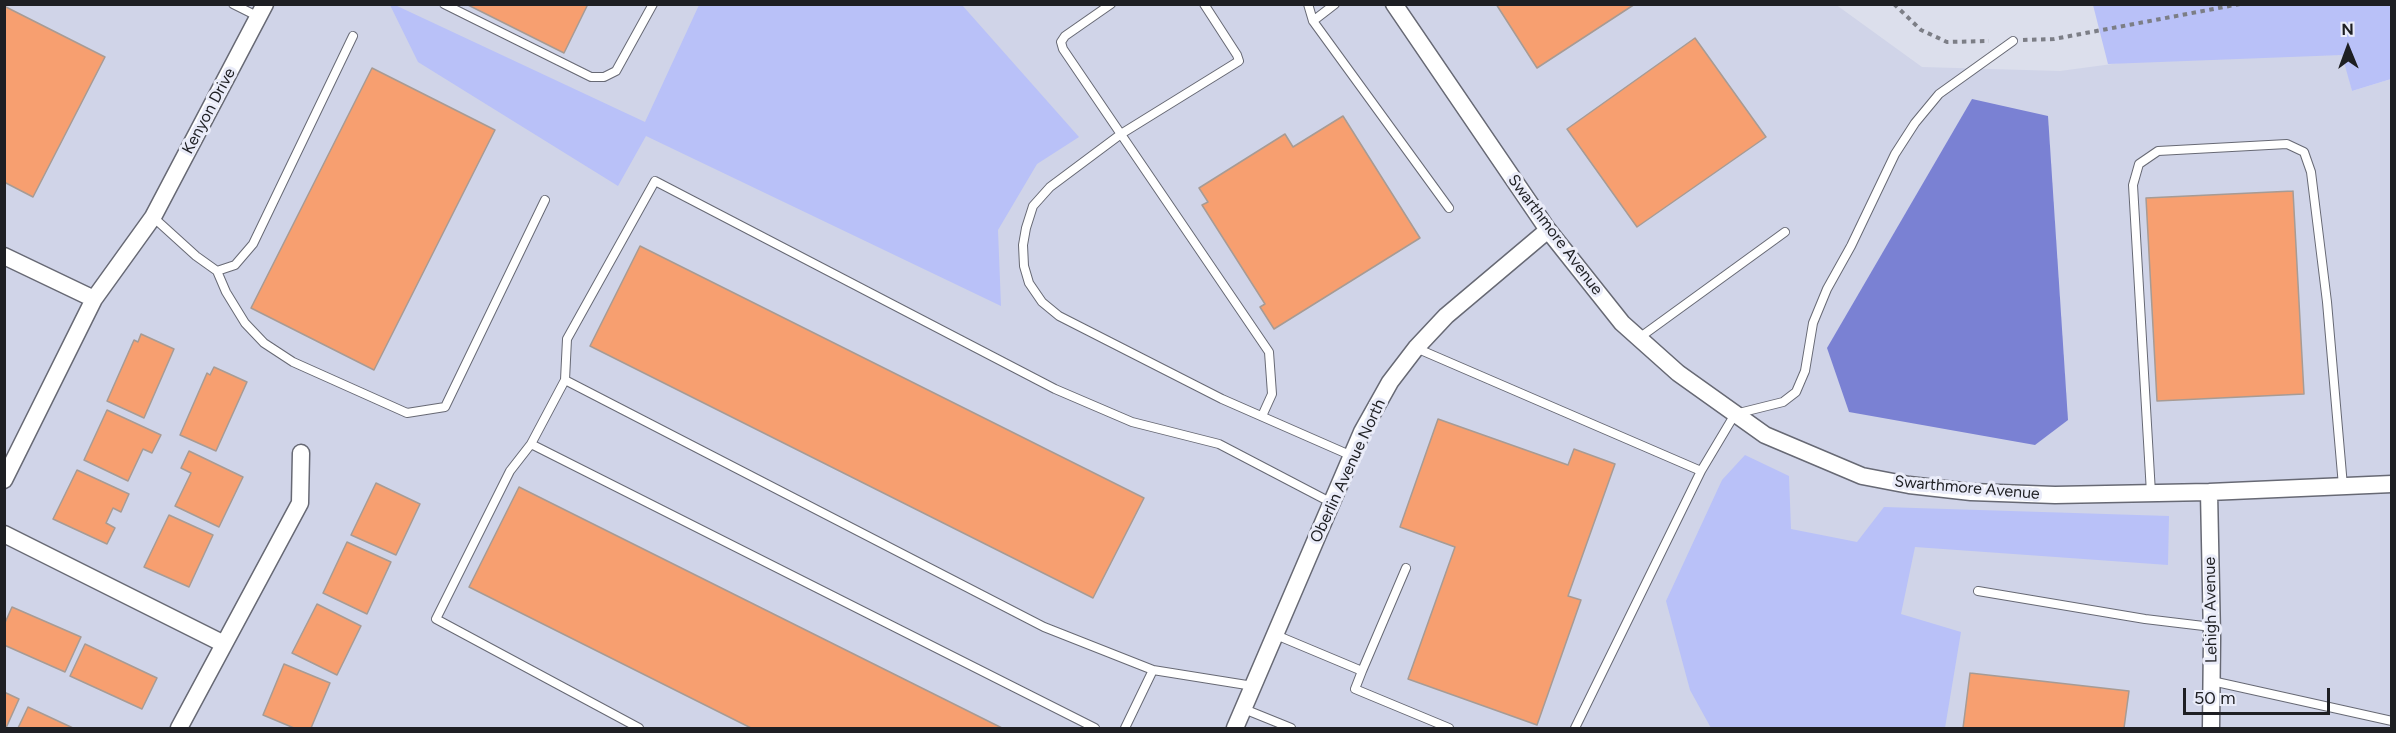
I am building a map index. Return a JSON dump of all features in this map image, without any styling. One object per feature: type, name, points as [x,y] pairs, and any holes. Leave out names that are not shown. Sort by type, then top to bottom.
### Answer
[{"type":"street","name":"Swarthmore Avenue","points":[[1394,4],[1548,230],[1622,323],[1678,373],[1765,435],[1862,476],[1909,485],[1971,492],[2055,495],[2209,492],[2391,484]]},
{"type":"street","name":"Kenyon Drive","points":[[4,480],[94,299],[153,217],[262,11]]},
{"type":"street","name":"Oberlin Avenue North","points":[[1235,729],[1362,432],[1390,382],[1416,348],[1446,316],[1548,230]]},
{"type":"street","points":[[4,256],[94,299]]},
{"type":"street","points":[[179,729],[300,503],[301,453]]},
{"type":"street","name":"Lehigh Avenue","points":[[2209,492],[2212,627],[2211,729]]},
{"type":"street","points":[[4,534],[224,644]]},
{"type":"lane","points":[[233,4],[262,11]]},
{"type":"lane","points":[[444,4],[591,76],[604,77],[616,70],[653,4]]},
{"type":"lane","points":[[1111,4],[1065,36],[1061,42],[1063,49],[1269,352],[1272,394],[1262,416]]},
{"type":"lane","points":[[1204,4],[1238,55],[1239,61],[1121,134],[1050,187],[1033,206],[1023,245],[1024,266],[1029,283],[1042,302],[1059,316],[1222,399],[1352,456]]},
{"type":"lane","points":[[1308,4],[1313,21],[1449,208]]},
{"type":"lane","points":[[1313,21],[1335,4]]},
{"type":"lane","points":[[217,271],[235,265],[253,244],[353,36]]},
{"type":"lane","points":[[1575,729],[1701,471],[1735,414],[1783,402],[1796,392],[1805,371],[1813,323],[1827,290],[1895,154],[1915,123],[1939,94],[2013,41]]},
{"type":"lane","points":[[2151,493],[2133,185],[2139,164],[2158,151],[2287,144],[2304,152],[2312,172],[2327,302],[2343,486]]},
{"type":"lane","points":[[639,729],[436,619],[510,471],[531,444],[565,380],[567,339],[655,181],[1055,389],[1132,422],[1219,444],[1332,503]]},
{"type":"lane","points":[[153,217],[196,256],[217,271],[226,292],[245,323],[264,343],[293,362],[406,413],[445,407],[545,200]]},
{"type":"lane","points":[[1639,338],[1785,232]]},
{"type":"lane","points":[[1416,348],[1701,471]]},
{"type":"lane","points":[[565,380],[1044,627],[1153,670],[1253,686]]},
{"type":"lane","points":[[531,444],[1095,729]]},
{"type":"lane","points":[[1406,568],[1355,689],[1449,729]]},
{"type":"lane","points":[[1978,591],[2145,619],[2212,627]]},
{"type":"lane","points":[[1276,635],[1362,671]]},
{"type":"lane","points":[[1125,729],[1153,670]]},
{"type":"lane","points":[[2212,681],[2391,721]]},
{"type":"lane","points":[[1244,709],[1291,729]]},
{"type":"path","points":[[1894,4],[1921,30],[1947,42],[2054,39],[2240,4]]},
{"type":"shaded area","points":[[1835,4],[1922,67],[2060,71],[2172,56],[2343,55],[2352,91],[2391,79],[2391,728],[5,728],[4,5]]},
{"type":"shaded area","points":[[390,5],[395,5],[645,122],[699,5],[962,5],[1079,137],[1037,164],[998,230],[1001,306],[646,136],[618,186],[418,62]]},
{"type":"shaded area","points":[[2093,5],[2391,5],[2391,79],[2352,91],[2342,55],[2108,64]]},
{"type":"shaded area","points":[[1972,99],[2048,116],[2068,420],[2035,445],[1849,412],[1827,348]]},
{"type":"shaded area","points":[[1745,455],[1789,476],[1791,529],[1857,542],[1884,507],[2169,516],[2168,565],[1915,547],[1901,614],[1961,632],[1945,728],[1711,728],[1690,690],[1666,601],[1722,480]]},
{"type":"building","points":[[466,4],[588,4],[564,53]]},
{"type":"building","points":[[1496,4],[1635,4],[1537,68]]},
{"type":"building","points":[[4,6],[105,57],[33,197],[4,182]]},
{"type":"building","points":[[1695,38],[1766,137],[1637,227],[1567,129]]},
{"type":"building","points":[[372,68],[495,130],[374,370],[251,308]]},
{"type":"building","points":[[1343,116],[1420,238],[1274,329],[1260,307],[1265,304],[1202,205],[1208,202],[1199,188],[1285,134],[1293,147]]},
{"type":"building","points":[[2293,191],[2304,394],[2157,401],[2146,198]]},
{"type":"building","points":[[640,246],[1144,498],[1093,598],[590,346]]},
{"type":"building","points":[[141,334],[174,349],[144,418],[107,401],[134,340],[138,342]]},
{"type":"building","points":[[214,367],[247,382],[216,451],[180,435],[207,373],[210,375]]},
{"type":"building","points":[[107,410],[161,435],[152,453],[143,449],[128,481],[84,460]]},
{"type":"building","points":[[1438,419],[1568,465],[1574,449],[1615,464],[1568,596],[1581,600],[1537,725],[1408,679],[1455,547],[1400,527]]},
{"type":"building","points":[[189,451],[243,477],[219,527],[175,506],[191,473],[181,468]]},
{"type":"building","points":[[77,470],[129,494],[121,512],[113,508],[106,523],[115,528],[107,544],[53,519]]},
{"type":"building","points":[[376,483],[420,504],[396,555],[351,535]]},
{"type":"building","points":[[519,487],[1002,728],[751,728],[469,587]]},
{"type":"building","points":[[169,515],[213,535],[189,587],[144,567]]},
{"type":"building","points":[[347,542],[391,562],[367,614],[323,593]]},
{"type":"building","points":[[317,604],[361,626],[337,675],[292,653]]},
{"type":"building","points":[[12,607],[81,637],[65,672],[4,645],[4,625]]},
{"type":"building","points":[[85,644],[157,678],[142,709],[70,676]]},
{"type":"building","points":[[284,664],[330,683],[311,728],[294,728],[263,715]]},
{"type":"building","points":[[1970,673],[2129,691],[2124,728],[1963,728]]},
{"type":"building","points":[[4,692],[19,699],[6,728],[4,728]]},
{"type":"building","points":[[28,707],[73,728],[18,728]]}]
